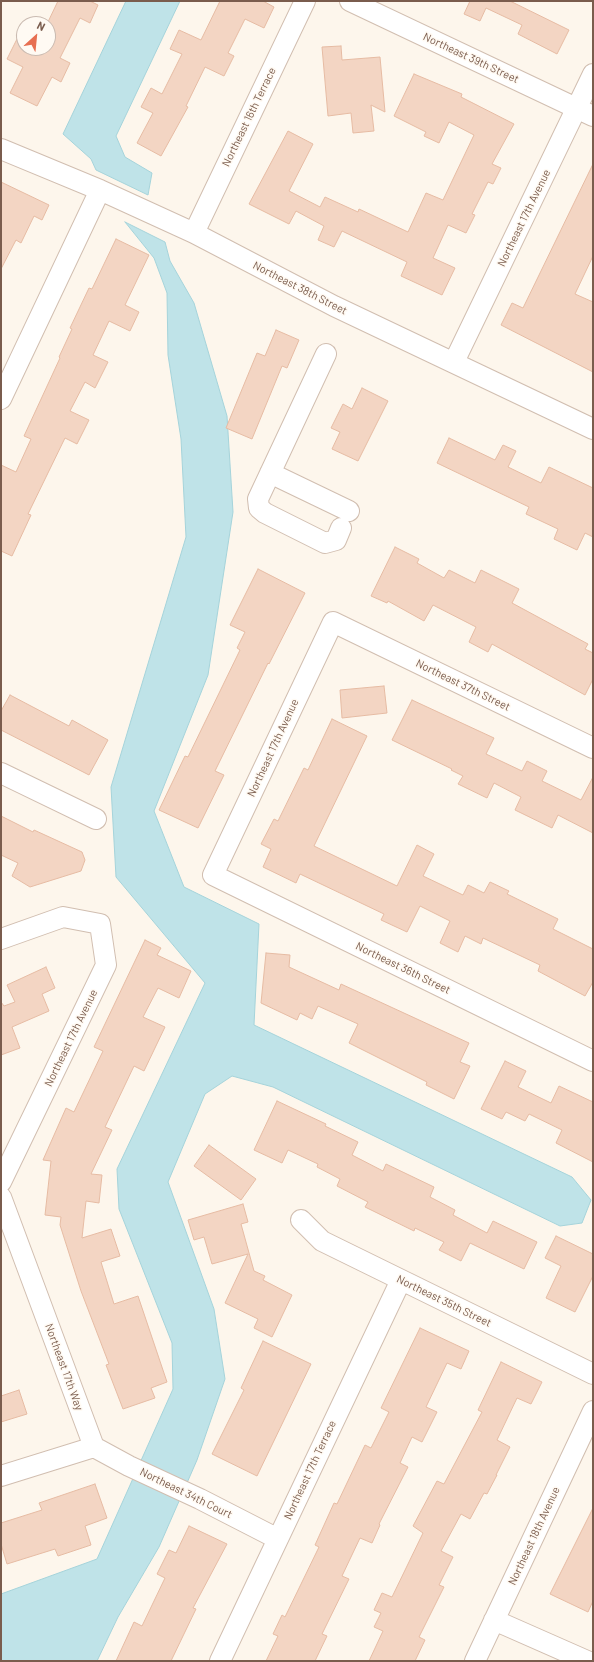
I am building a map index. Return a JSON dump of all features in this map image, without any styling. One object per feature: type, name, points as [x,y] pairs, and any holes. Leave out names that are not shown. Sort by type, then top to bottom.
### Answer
[{"type":"street","name":"Northeast 16th Terrace","points":[[194,233],[305,1]]},
{"type":"street","name":"Northeast 39th Street","points":[[350,1],[585,112]]},
{"type":"street","name":"Northeast 17th Avenue","points":[[454,362],[585,112],[593,74]]},
{"type":"street","name":"Northeast 38th Street","points":[[3,148],[194,233],[334,306],[593,428]]},
{"type":"street","points":[[1,399],[100,190]]},
{"type":"street","points":[[270,474],[345,520],[336,540],[325,543],[265,514],[259,508],[258,499],[326,354]]},
{"type":"street","name":"Northeast 17th Avenue","points":[[212,875],[333,622]]},
{"type":"street","name":"Northeast 37th Street","points":[[333,622],[593,748]]},
{"type":"street","points":[[1,773],[96,819]]},
{"type":"street","name":"Northeast 36th Street","points":[[212,875],[593,1061]]},
{"type":"street","name":"Northeast 17th Avenue","points":[[1,939],[63,917],[100,924],[106,965],[1,1182]]},
{"type":"street","name":"Northeast 17th Way","points":[[1,1197],[94,1447]]},
{"type":"street","name":"Northeast 35th Street","points":[[301,1220],[322,1241],[593,1374]]},
{"type":"street","name":"Northeast 17th Terrace","points":[[220,1661],[401,1280]]},
{"type":"street","name":"Northeast 18th Avenue","points":[[475,1661],[593,1411]]},
{"type":"street","points":[[1,1476],[94,1447]]},
{"type":"street","name":"Northeast 34th Court","points":[[94,1447],[129,1466],[200,1499],[278,1539]]},
{"type":"street","points":[[494,1620],[587,1661]]},
{"type":"water","points":[[126,1],[180,1],[116,136],[125,157],[152,173],[148,195],[96,170],[91,159],[63,134]]},
{"type":"water","points":[[125,222],[165,242],[170,261],[194,303],[227,416],[233,512],[208,675],[154,811],[184,887],[259,924],[254,1025],[572,1177],[591,1200],[582,1223],[560,1226],[273,1087],[232,1076],[205,1094],[168,1182],[214,1309],[225,1379],[197,1460],[159,1547],[118,1617],[97,1661],[1,1661],[1,1594],[97,1559],[173,1389],[172,1343],[119,1209],[117,1169],[205,983],[116,877],[111,787],[186,537],[181,439],[168,355],[167,293],[154,258]]},
{"type":"building","points":[[58,1],[90,1],[98,5],[90,23],[80,18],[60,58],[70,63],[61,82],[52,77],[37,106],[10,93],[23,67],[7,59],[16,41],[16,56],[56,56],[56,16],[51,16]]},
{"type":"building","points":[[220,1],[263,1],[274,7],[264,28],[245,19],[228,53],[234,56],[224,76],[205,67],[186,106],[188,107],[161,156],[137,143],[153,113],[141,107],[151,88],[162,94],[182,54],[170,49],[179,30],[201,40]]},
{"type":"building","points":[[470,1],[510,1],[569,30],[557,54],[518,34],[522,25],[486,8],[480,21],[464,14]]},
{"type":"building","points":[[341,46],[342,60],[380,57],[385,112],[371,105],[374,131],[353,133],[351,113],[328,116],[322,47]]},
{"type":"building","points":[[414,74],[462,94],[461,97],[514,124],[492,164],[501,168],[493,184],[488,182],[472,214],[475,215],[466,233],[448,225],[433,258],[455,268],[442,295],[401,276],[407,262],[342,231],[334,247],[318,240],[324,226],[296,211],[289,224],[249,204],[288,131],[313,144],[289,191],[320,207],[325,197],[358,212],[359,209],[408,232],[426,193],[443,200],[474,135],[449,122],[439,143],[424,136],[426,132],[394,116]]},
{"type":"building","points":[[593,164],[593,256],[575,294],[593,302],[593,372],[501,325],[512,303],[523,308]]},
{"type":"building","points":[[1,182],[49,205],[42,220],[34,216],[21,243],[16,240],[1,269]]},
{"type":"building","points":[[116,239],[149,255],[125,305],[139,312],[130,331],[109,321],[93,355],[108,362],[95,388],[85,382],[70,411],[89,420],[77,444],[65,438],[28,514],[31,515],[12,556],[1,551],[1,465],[16,472],[31,439],[24,436],[60,358],[59,357],[72,329],[70,328],[89,288],[92,289]]},
{"type":"building","points":[[276,330],[299,340],[287,368],[282,366],[252,439],[226,428],[257,353],[265,356]]},
{"type":"building","points":[[362,388],[388,401],[358,461],[332,449],[340,432],[331,428],[343,404],[352,409]]},
{"type":"building","points":[[449,438],[495,460],[503,445],[516,451],[508,467],[541,483],[549,467],[593,488],[593,537],[585,533],[577,550],[554,539],[558,529],[526,514],[529,507],[437,463]]},
{"type":"building","points":[[395,547],[419,559],[417,563],[444,578],[449,570],[475,583],[481,570],[519,589],[512,603],[588,644],[585,649],[593,653],[593,679],[585,695],[492,644],[488,652],[469,642],[476,627],[433,605],[424,621],[388,601],[387,603],[371,596]]},
{"type":"building","points":[[258,569],[305,593],[269,664],[268,663],[215,771],[224,775],[198,828],[159,810],[185,756],[188,757],[240,650],[237,648],[245,632],[230,625]]},
{"type":"building","points":[[384,686],[387,713],[342,718],[340,690]]},
{"type":"building","points":[[10,695],[69,726],[72,720],[108,740],[89,775],[1,730],[1,711]]},
{"type":"building","points":[[412,700],[494,738],[486,754],[522,771],[527,761],[547,771],[542,781],[581,800],[593,777],[593,833],[558,815],[552,828],[515,810],[521,797],[494,783],[487,798],[458,784],[463,776],[451,770],[452,769],[392,740]]},
{"type":"building","points":[[332,719],[367,736],[314,846],[397,886],[417,845],[434,854],[423,876],[463,895],[468,885],[484,893],[490,882],[509,891],[507,894],[558,919],[553,929],[593,949],[593,982],[585,996],[538,971],[540,965],[483,938],[481,944],[465,936],[458,952],[440,943],[450,921],[420,906],[407,932],[381,920],[384,914],[300,874],[296,883],[263,867],[271,849],[261,844],[274,819],[278,821],[304,768],[308,770]]},
{"type":"building","points":[[1,816],[33,832],[34,830],[82,852],[85,860],[81,871],[30,887],[12,876],[18,863],[1,855]]},
{"type":"building","points":[[145,940],[161,948],[157,955],[191,971],[179,998],[158,988],[143,1017],[165,1027],[144,1071],[134,1066],[105,1127],[112,1130],[91,1174],[102,1175],[99,1203],[86,1201],[82,1238],[111,1229],[120,1256],[101,1262],[114,1304],[138,1296],[167,1382],[151,1388],[155,1398],[123,1409],[106,1365],[109,1364],[81,1291],[60,1225],[61,1217],[45,1215],[51,1161],[43,1160],[66,1108],[74,1112],[103,1051],[94,1047]]},
{"type":"building","points":[[266,953],[290,955],[289,967],[339,990],[341,984],[469,1043],[460,1062],[470,1066],[454,1099],[426,1085],[427,1082],[349,1043],[358,1024],[318,1006],[312,1019],[300,1013],[297,1020],[261,1003]]},
{"type":"building","points":[[46,967],[55,988],[42,994],[49,1011],[12,1027],[20,1048],[1,1055],[1,1002],[4,1006],[15,1002],[7,985]]},
{"type":"building","points":[[505,1061],[526,1071],[518,1087],[551,1103],[559,1086],[593,1102],[593,1162],[556,1143],[562,1130],[529,1114],[525,1121],[506,1112],[502,1119],[481,1109]]},
{"type":"building","points":[[277,1101],[326,1124],[325,1126],[358,1142],[352,1155],[383,1171],[386,1164],[434,1187],[430,1197],[455,1210],[453,1215],[487,1233],[493,1221],[537,1242],[524,1269],[470,1243],[461,1261],[439,1250],[444,1242],[415,1228],[414,1231],[365,1207],[368,1202],[337,1186],[340,1179],[317,1167],[318,1164],[288,1150],[282,1163],[254,1150]]},
{"type":"building","points":[[209,1145],[256,1179],[241,1200],[194,1166]]},
{"type":"building","points":[[243,1204],[248,1222],[241,1224],[254,1271],[265,1276],[263,1280],[292,1295],[272,1337],[254,1328],[258,1319],[225,1303],[248,1254],[212,1264],[204,1237],[194,1240],[188,1220]]},
{"type":"building","points":[[556,1236],[593,1254],[593,1276],[575,1312],[546,1298],[561,1266],[545,1258]]},
{"type":"building","points":[[420,1328],[469,1351],[461,1369],[447,1363],[426,1407],[437,1412],[422,1442],[412,1437],[400,1463],[408,1467],[379,1524],[380,1525],[372,1543],[360,1538],[342,1576],[349,1579],[322,1634],[327,1636],[315,1661],[266,1661],[278,1636],[273,1634],[282,1615],[285,1617],[319,1547],[315,1545],[334,1503],[337,1504],[365,1445],[371,1448],[389,1412],[381,1408]]},
{"type":"building","points":[[263,1341],[311,1364],[257,1476],[212,1454],[244,1390],[241,1388]]},
{"type":"building","points":[[501,1362],[542,1382],[531,1404],[517,1398],[497,1440],[510,1447],[497,1475],[487,1494],[484,1493],[470,1519],[461,1514],[441,1551],[453,1557],[439,1585],[444,1587],[419,1637],[425,1640],[415,1661],[369,1661],[383,1631],[374,1627],[381,1613],[374,1610],[382,1593],[392,1597],[423,1533],[413,1526],[437,1481],[444,1484],[482,1412],[478,1410]]},
{"type":"building","points":[[19,1390],[27,1414],[1,1422],[1,1396]]},
{"type":"building","points":[[95,1484],[107,1518],[85,1526],[91,1545],[58,1556],[55,1549],[7,1564],[1,1544],[1,1523],[42,1510],[39,1503]]},
{"type":"building","points":[[593,1508],[593,1601],[588,1612],[550,1594]]},
{"type":"building","points":[[189,1526],[227,1544],[193,1608],[196,1609],[171,1661],[116,1661],[134,1622],[142,1626],[165,1578],[157,1574],[169,1550],[176,1553]]}]
